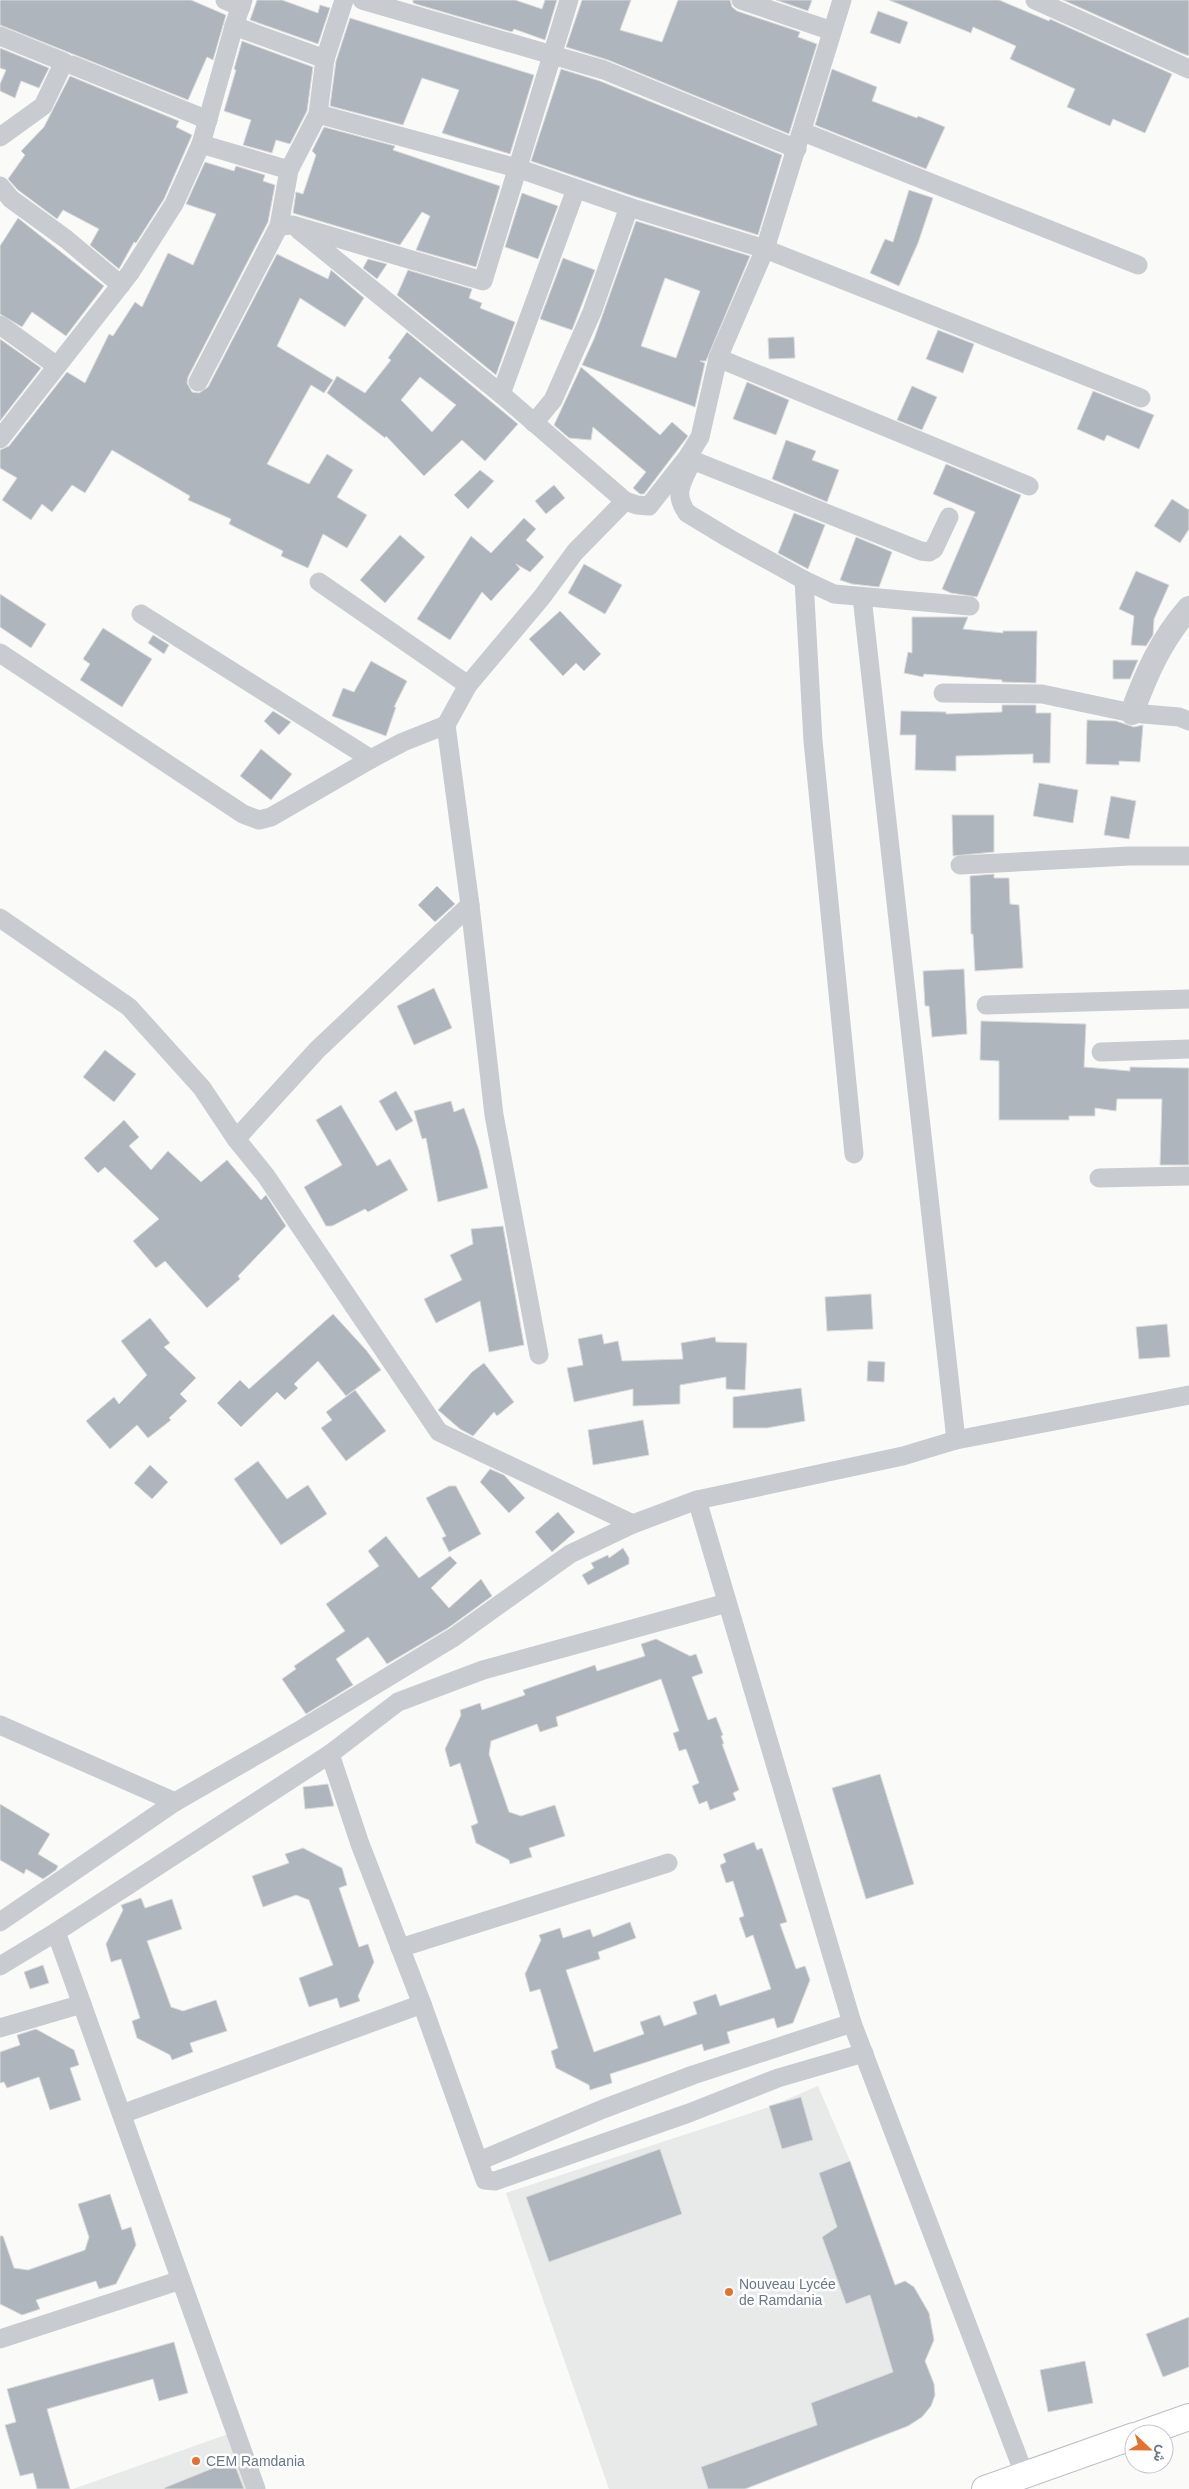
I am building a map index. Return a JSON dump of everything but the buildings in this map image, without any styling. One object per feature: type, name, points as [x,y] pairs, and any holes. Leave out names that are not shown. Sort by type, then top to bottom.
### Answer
[{"type":"main road","points":[[1169,2424],[1189,2417]]},
{"type":"main road","points":[[985,2489],[1124,2440]]},
{"type":"street","points":[[198,382],[286,225],[289,170],[318,114],[325,59],[344,0]]},
{"type":"street","points":[[362,0],[604,70],[1138,265]]},
{"type":"street","points":[[286,225],[483,282],[517,168],[554,56],[569,0]]},
{"type":"street","points":[[742,0],[832,31]]},
{"type":"street","points":[[842,0],[765,249],[718,358],[700,437],[689,459],[679,491],[679,501],[687,512],[804,580],[834,594],[970,606]]},
{"type":"street","points":[[1034,0],[1189,69]]},
{"type":"street","points":[[0,439],[121,285],[174,204],[201,144],[234,26],[236,2]]},
{"type":"street","points":[[234,26],[325,59]]},
{"type":"street","points":[[0,36],[64,62],[42,106],[0,137]]},
{"type":"street","points":[[72,65],[208,120]]},
{"type":"street","points":[[318,114],[517,168],[629,207],[765,249],[1142,398]]},
{"type":"street","points":[[201,144],[289,170]]},
{"type":"street","points":[[0,186],[12,199],[66,239],[121,285]]},
{"type":"street","points":[[501,394],[576,189]]},
{"type":"street","points":[[534,423],[553,400],[592,312],[629,207]]},
{"type":"street","points":[[286,225],[501,394],[625,501],[649,506],[689,459]]},
{"type":"street","points":[[0,325],[57,366]]},
{"type":"street","points":[[718,358],[1029,486]]},
{"type":"street","points":[[689,459],[922,551],[929,552],[934,549],[949,517]]},
{"type":"street","points":[[539,1355],[494,1115],[470,905],[446,725],[468,685],[542,597],[575,552],[625,501]]},
{"type":"street","points":[[804,580],[813,741],[854,1154]]},
{"type":"street","points":[[319,582],[468,685]]},
{"type":"street","points":[[862,597],[956,1440]]},
{"type":"street","points":[[1132,713],[1144,679],[1162,643],[1189,608]]},
{"type":"street","points":[[141,614],[371,759]]},
{"type":"street","points":[[0,653],[243,814],[259,820],[271,817],[403,742],[446,725]]},
{"type":"street","points":[[943,693],[1042,694],[1132,713],[1179,717],[1189,721]]},
{"type":"street","points":[[960,865],[1129,856],[1189,856]]},
{"type":"street","points":[[236,1139],[317,1050],[470,905]]},
{"type":"street","points":[[0,918],[129,1007],[202,1088],[236,1139],[266,1176],[439,1432],[633,1524]]},
{"type":"street","points":[[986,1005],[1189,999]]},
{"type":"street","points":[[1101,1052],[1189,1049]]},
{"type":"street","points":[[1099,1178],[1189,1176]]},
{"type":"street","points":[[0,1922],[175,1802],[302,1729],[454,1637],[570,1554],[633,1524],[697,1500],[904,1456],[956,1440],[1189,1395]]},
{"type":"street","points":[[697,1500],[852,2023],[1025,2476]]},
{"type":"street","points":[[0,1966],[56,1932],[330,1754],[398,1702],[482,1670],[727,1602]]},
{"type":"street","points":[[0,1725],[175,1802]]},
{"type":"street","points":[[330,1754],[360,1844],[422,2004],[479,2161],[482,2178],[495,2181],[689,2112],[778,2078],[864,2053]]},
{"type":"street","points":[[400,1948],[668,1863]]},
{"type":"street","points":[[56,1932],[256,2489]]},
{"type":"street","points":[[0,2028],[82,2004]]},
{"type":"street","points":[[122,2114],[422,2004]]},
{"type":"street","points":[[479,2161],[603,2109],[693,2075],[852,2023]]},
{"type":"street","points":[[0,2340],[181,2280]]},
{"type":"shaded area","name":"Nouveau Lycée de Ramdania","points":[[818,2086],[850,2161],[895,2285],[905,2281],[914,2287],[929,2313],[934,2340],[922,2353],[934,2384],[935,2395],[931,2406],[922,2417],[908,2426],[745,2489],[609,2489],[506,2193],[769,2107]]},
{"type":"shaded area","name":"CEM Ramdania","points":[[231,2433],[250,2489],[73,2489]]},
{"type":"place","name":"Nouveau Lycée de Ramdania","points":[[729,2292]]},
{"type":"place","name":"CEM Ramdania","points":[[196,2461]]}]
